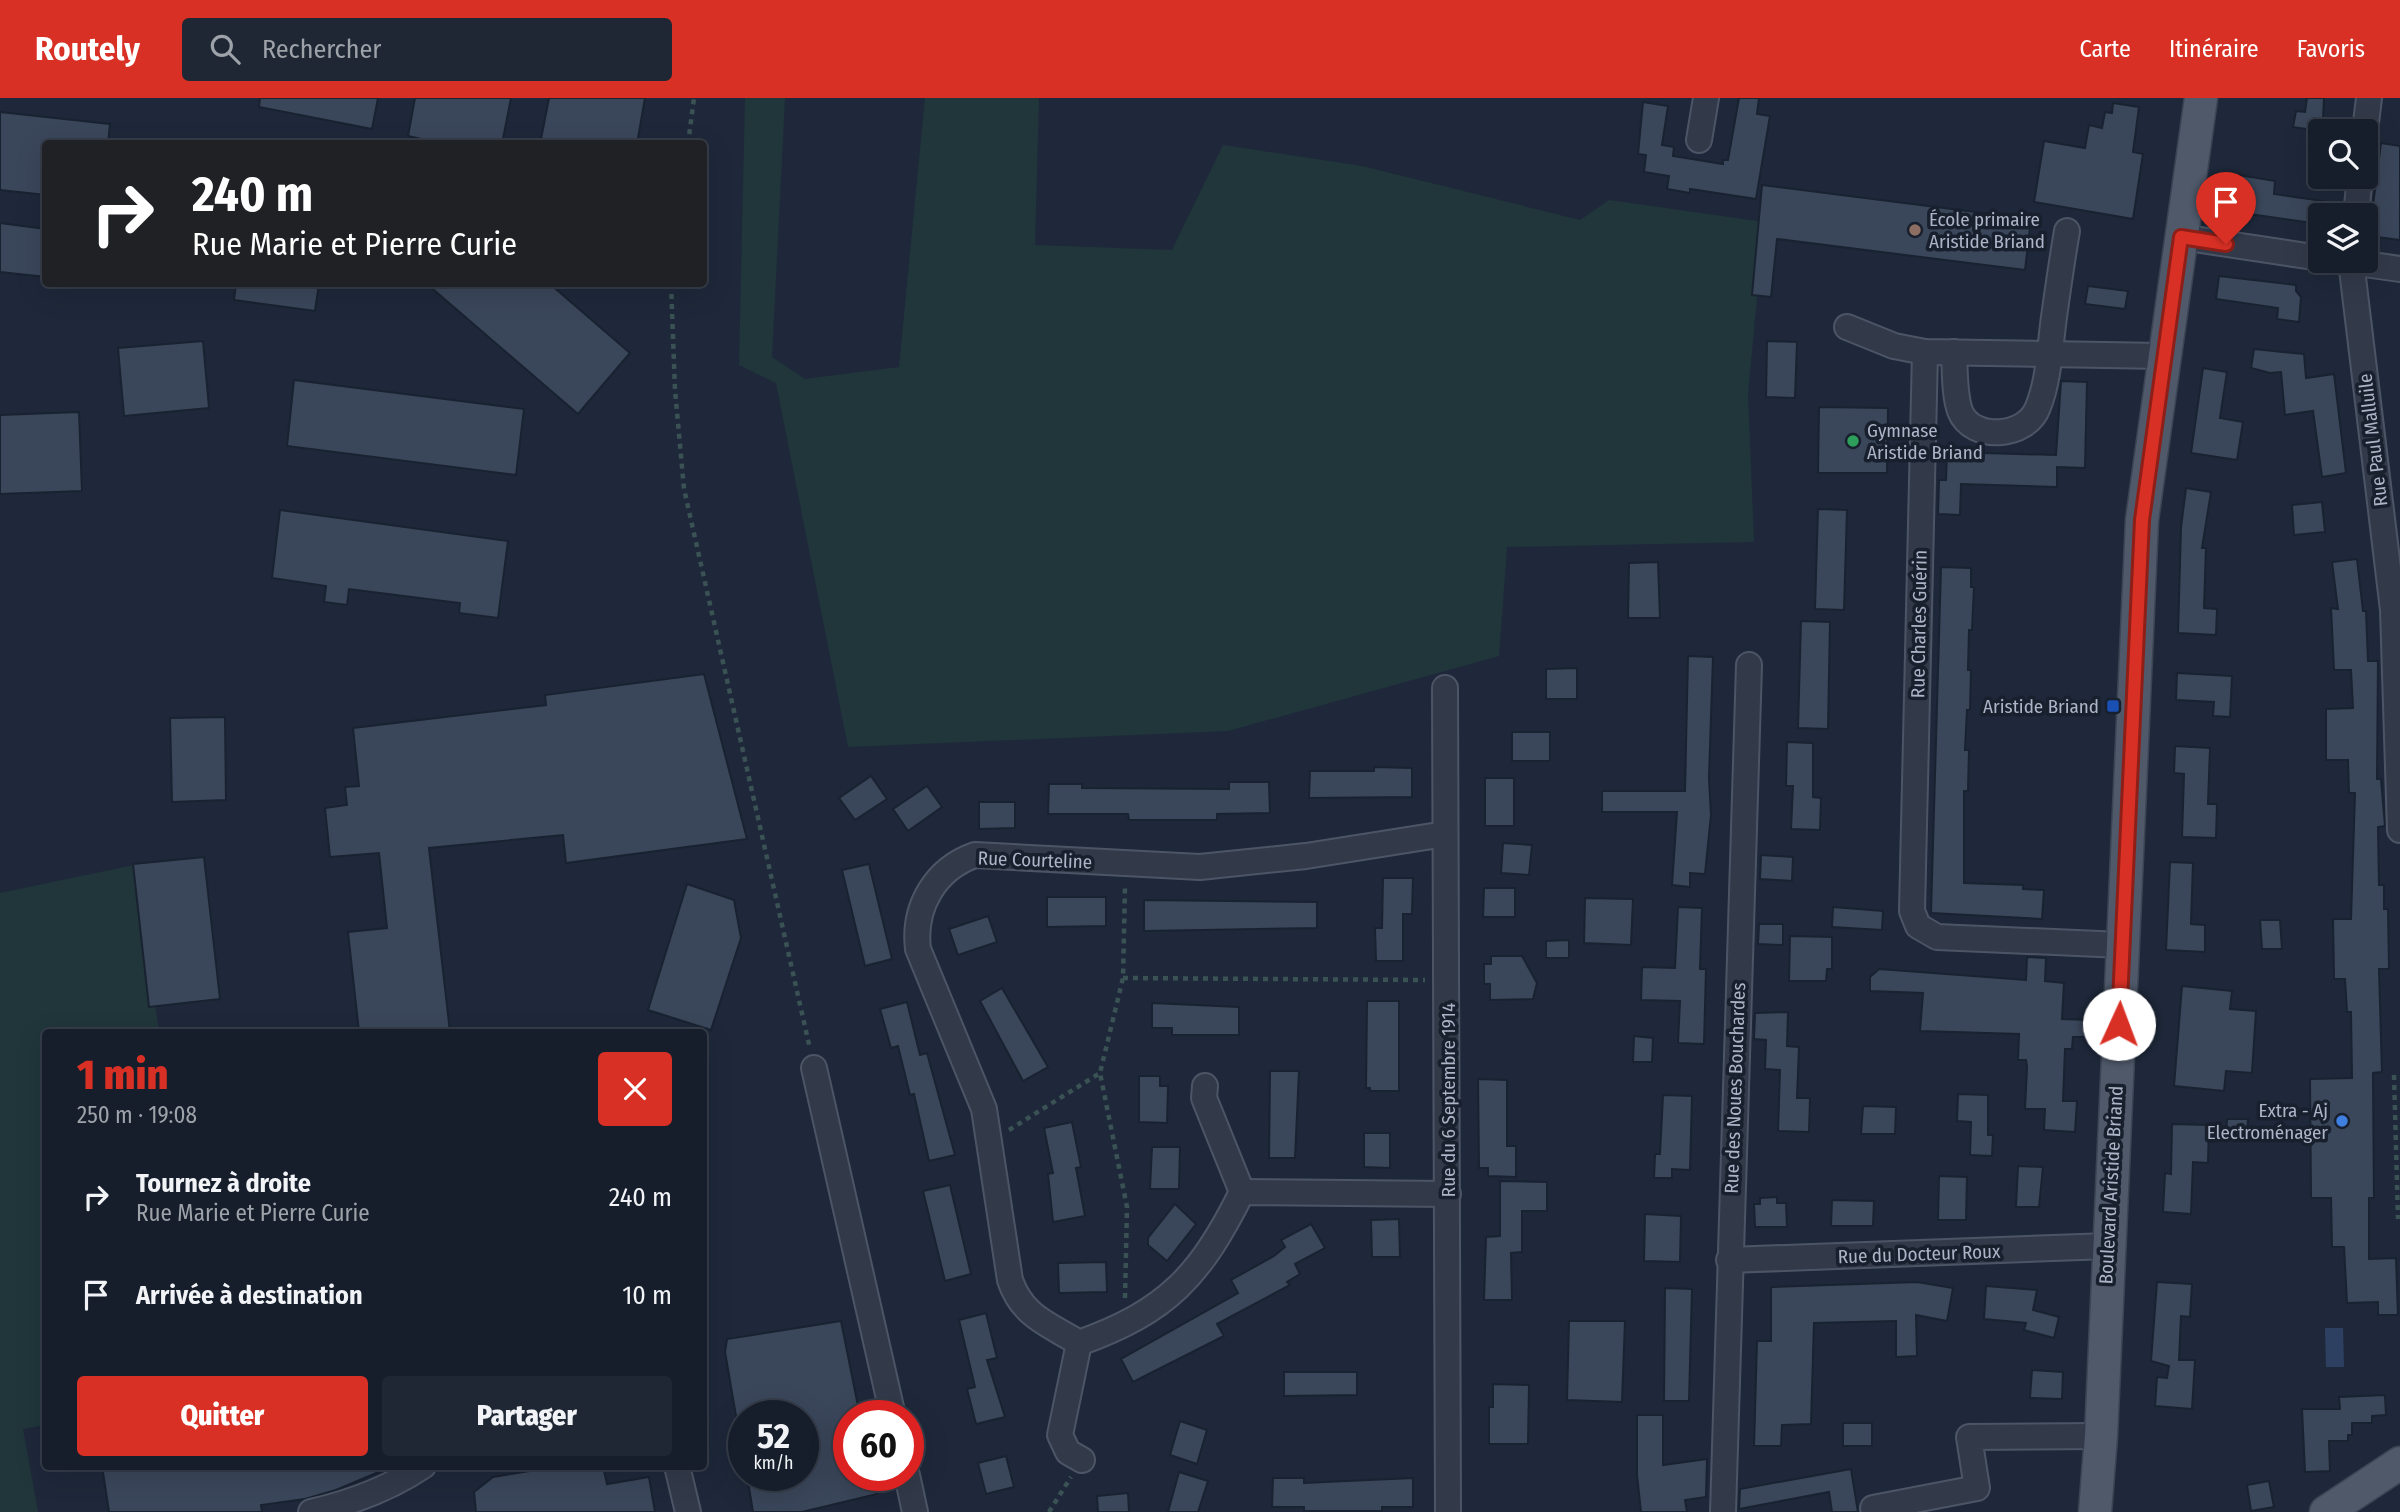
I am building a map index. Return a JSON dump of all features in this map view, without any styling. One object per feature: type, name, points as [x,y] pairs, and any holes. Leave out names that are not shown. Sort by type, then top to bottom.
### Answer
[{"type":"main road","name":"Boulevard Aristide Briand","points":[[2101,1436],[2142,520],[2201,98]]},
{"type":"main road","points":[[2095,1512],[2101,1436]]},
{"type":"main road","points":[[2101,1436],[2117,1512]]},
{"type":"main road","points":[[2326,1512],[2400,1463]]},
{"type":"main road","points":[[2344,1512],[2400,1463]]},
{"type":"street","points":[[1699,140],[1706,98]]},
{"type":"street","points":[[2366,119],[2369,98]]},
{"type":"street","points":[[1954,352],[1958,401],[1963,417],[1973,425],[2004,433],[2016,431],[2033,419],[2039,405],[2050,352],[2067,231]]},
{"type":"street","points":[[2181,237],[2308,255]]},
{"type":"street","points":[[2378,266],[2400,269]]},
{"type":"street","name":"Rue Paul Malluile","points":[[2350,273],[2393,610],[2398,693],[2400,830]]},
{"type":"street","points":[[1847,327],[1894,346],[1925,352],[2050,352],[2163,356]]},
{"type":"street","name":"Rue Charles Guérin","points":[[1925,352],[1912,911],[1918,926],[1937,937],[2122,945]]},
{"type":"street","name":"Rue des Noues Bouchardes","points":[[1723,1512],[1749,665]]},
{"type":"street","name":"Rue du 6 Septembre 1914","points":[[1445,688],[1448,1512]]},
{"type":"street","name":"Rue Courteline","points":[[1079,1343],[1023,1309],[1015,1296],[1010,1280],[984,1109],[918,949],[918,922],[925,898],[953,865],[975,855],[1199,867],[1306,856],[1445,834]]},
{"type":"street","points":[[814,1068],[889,1400]]},
{"type":"street","points":[[1205,1086],[1204,1098],[1242,1192]]},
{"type":"street","points":[[1242,1192],[1448,1195]]},
{"type":"street","points":[[1082,1460],[1068,1452],[1060,1435],[1079,1343],[1124,1327],[1160,1304],[1197,1269],[1242,1192]]},
{"type":"street","name":"Rue du Docteur Roux","points":[[1729,1260],[2108,1246]]},
{"type":"street","points":[[1873,1508],[1977,1488],[1969,1437],[2101,1436]]},
{"type":"street","points":[[311,1512],[345,1504],[404,1479],[417,1470]]},
{"type":"street","points":[[678,1470],[688,1512]]},
{"type":"street","points":[[910,1491],[915,1512]]},
{"type":"path","points":[[689,140],[694,98]]},
{"type":"path","points":[[671,287],[675,390],[684,489],[814,1068]]},
{"type":"path","points":[[1124,1327],[1127,1207],[1100,1073],[1123,978],[1125,864]]},
{"type":"path","points":[[1123,978],[1447,980]]},
{"type":"path","points":[[990,1141],[1100,1073]]},
{"type":"path","points":[[2394,1075],[2398,1219]]},
{"type":"path","points":[[1049,1512],[1082,1460]]},
{"type":"green space","points":[[745,98],[785,98],[772,357],[805,379],[899,367],[925,98],[1039,98],[1035,245],[1172,250],[1223,145],[1362,166],[1580,220],[1609,200],[1764,222],[1748,394],[1754,542],[1507,547],[1499,656],[1228,731],[848,747],[776,383],[739,365]]},
{"type":"green space","points":[[134,865],[159,1029],[42,1029],[42,1426],[23,1429],[38,1512],[0,1512],[0,893]]},
{"type":"water","points":[[2325,1328],[2343,1328],[2344,1367],[2326,1367]]},
{"type":"building","points":[[260,98],[378,98],[372,129],[259,107]]},
{"type":"building","points":[[415,98],[511,98],[503,140],[426,140],[408,136]]},
{"type":"building","points":[[549,98],[645,98],[638,140],[541,140]]},
{"type":"building","points":[[1739,98],[1759,98],[1757,114],[1770,116],[1756,199],[1690,189],[1690,193],[1667,189],[1669,176],[1644,172],[1646,155],[1638,154],[1643,102],[1668,106],[1662,145],[1674,147],[1673,156],[1723,164],[1723,160],[1728,160]]},
{"type":"building","points":[[2307,98],[2324,98],[2323,119],[2308,119],[2308,129],[2293,127],[2296,111],[2305,112]]},
{"type":"building","points":[[2113,103],[2139,107],[2133,152],[2143,154],[2133,219],[2034,202],[2044,141],[2085,148],[2089,125],[2102,128],[2105,112],[2112,113]]},
{"type":"building","points":[[0,112],[110,124],[108,140],[42,140],[42,195],[0,190]]},
{"type":"building","points":[[2381,143],[2400,146],[2400,240],[2378,237],[2378,203],[2373,203],[2375,189],[2378,189]]},
{"type":"building","points":[[2233,174],[2275,181],[2274,194],[2323,201],[2308,203],[2308,222],[2242,213],[2244,195],[2230,193]]},
{"type":"building","name":"École primaire Aristide Briand","points":[[1762,185],[2031,219],[2025,270],[1777,239],[1771,297],[1752,295]]},
{"type":"building","points":[[0,223],[42,228],[42,277],[0,272]]},
{"type":"building","points":[[2219,276],[2296,285],[2296,291],[2301,297],[2299,322],[2277,319],[2278,308],[2216,299]]},
{"type":"building","points":[[2088,286],[2128,291],[2125,309],[2085,304]]},
{"type":"building","points":[[236,287],[319,287],[315,311],[234,300]]},
{"type":"building","points":[[430,287],[553,287],[630,353],[578,414]]},
{"type":"building","points":[[203,341],[209,408],[124,416],[118,348]]},
{"type":"building","points":[[1767,341],[1797,342],[1795,398],[1766,397]]},
{"type":"building","points":[[2254,349],[2304,354],[2306,378],[2334,374],[2346,473],[2322,477],[2313,411],[2285,415],[2281,372],[2270,373],[2251,368]]},
{"type":"building","points":[[2203,368],[2227,372],[2220,418],[2243,422],[2237,460],[2191,453]]},
{"type":"building","points":[[294,380],[524,409],[516,475],[287,446]]},
{"type":"building","points":[[2061,381],[2087,382],[2085,468],[2057,467],[2057,487],[1961,484],[1960,515],[1938,514],[1939,480],[1946,480],[1947,452],[1984,448],[1984,453],[2056,455]]},
{"type":"building","name":"Gymnase Aristide Briand","points":[[1819,407],[1888,408],[1887,473],[1818,473]]},
{"type":"building","points":[[79,412],[82,491],[0,494],[0,415]]},
{"type":"building","points":[[2186,488],[2211,492],[2202,548],[2206,548],[2204,608],[2217,609],[2216,635],[2178,633],[2181,527]]},
{"type":"building","points":[[2322,502],[2325,532],[2294,535],[2292,505]]},
{"type":"building","points":[[1818,509],[1847,510],[1844,610],[1815,609]]},
{"type":"building","points":[[280,510],[508,541],[498,618],[459,613],[460,603],[349,589],[347,605],[324,602],[326,586],[272,578]]},
{"type":"building","points":[[2357,559],[2363,611],[2366,611],[2368,661],[2378,661],[2377,779],[2381,779],[2385,826],[2378,827],[2379,885],[2384,885],[2384,909],[2388,909],[2389,969],[2379,969],[2382,1072],[2373,1073],[2374,1198],[2369,1198],[2369,1259],[2396,1258],[2398,1315],[2378,1315],[2378,1302],[2347,1303],[2344,1247],[2332,1247],[2331,1198],[2311,1198],[2310,1079],[2352,1078],[2351,1012],[2347,1012],[2345,979],[2334,979],[2333,919],[2351,919],[2355,793],[2349,793],[2348,760],[2326,760],[2326,709],[2353,708],[2351,670],[2334,670],[2331,608],[2338,609],[2332,562]]},
{"type":"building","points":[[1658,562],[1660,618],[1628,618],[1629,563]]},
{"type":"building","points":[[1941,567],[1971,568],[1971,587],[1974,587],[1972,630],[1969,630],[1968,670],[1971,670],[1965,750],[1969,750],[1968,791],[1964,791],[1964,883],[2023,885],[2023,889],[2044,890],[2042,919],[1931,913]]},
{"type":"building","points":[[1801,621],[1830,622],[1828,729],[1798,728]]},
{"type":"building","points":[[1688,656],[1713,657],[1709,778],[1711,815],[1705,874],[1690,873],[1690,887],[1672,885],[1677,812],[1602,812],[1602,791],[1685,791]]},
{"type":"building","points":[[1577,668],[1577,699],[1546,699],[1546,669]]},
{"type":"building","points":[[2177,673],[2232,676],[2230,717],[2213,716],[2214,702],[2176,700]]},
{"type":"building","points":[[704,674],[747,839],[566,863],[563,835],[429,848],[450,1029],[359,1029],[348,932],[387,928],[379,853],[330,857],[325,808],[347,805],[345,787],[359,786],[353,728],[546,705],[545,695]]},
{"type":"building","points":[[225,717],[226,800],[172,802],[170,718]]},
{"type":"building","points":[[1512,732],[1550,732],[1550,761],[1512,761]]},
{"type":"building","points":[[1787,742],[1813,743],[1813,797],[1821,798],[1820,830],[1791,829],[1793,786],[1786,786]]},
{"type":"building","points":[[2175,746],[2210,748],[2208,804],[2217,804],[2216,838],[2182,837],[2184,774],[2174,773]]},
{"type":"building","points":[[1374,767],[1412,768],[1412,797],[1309,798],[1310,771],[1374,771]]},
{"type":"building","points":[[871,776],[887,799],[855,820],[839,798]]},
{"type":"building","points":[[1485,778],[1514,778],[1514,826],[1485,826]]},
{"type":"building","points":[[1229,782],[1269,782],[1270,813],[1217,814],[1217,820],[1129,820],[1128,814],[1048,814],[1049,784],[1082,784],[1082,788],[1229,789]]},
{"type":"building","points":[[927,786],[942,807],[908,831],[893,809]]},
{"type":"building","points":[[979,802],[1015,802],[1015,828],[979,829]]},
{"type":"building","points":[[1503,843],[1532,845],[1529,875],[1501,873]]},
{"type":"building","points":[[1761,855],[1793,857],[1792,881],[1760,879]]},
{"type":"building","points":[[204,857],[220,999],[149,1007],[133,864]]},
{"type":"building","points":[[2170,862],[2193,863],[2191,924],[2205,925],[2205,952],[2166,950]]},
{"type":"building","points":[[869,864],[892,959],[865,966],[842,870]]},
{"type":"building","points":[[1383,878],[1413,878],[1412,914],[1403,914],[1403,961],[1376,961],[1375,928],[1382,928]]},
{"type":"building","points":[[687,884],[734,900],[741,938],[711,1030],[648,1010]]},
{"type":"building","points":[[1484,888],[1515,888],[1515,917],[1483,917]]},
{"type":"building","points":[[1047,897],[1106,897],[1106,926],[1047,927]]},
{"type":"building","points":[[1585,898],[1633,899],[1631,945],[1584,943]]},
{"type":"building","points":[[1144,900],[1317,902],[1317,928],[1144,931]]},
{"type":"building","points":[[1678,907],[1702,908],[1700,969],[1706,969],[1704,1044],[1678,1043],[1680,1001],[1641,1000],[1642,967],[1675,968]]},
{"type":"building","points":[[1833,907],[1883,911],[1882,930],[1832,927]]},
{"type":"building","points":[[988,916],[997,942],[958,955],[949,929]]},
{"type":"building","points":[[2260,920],[2280,920],[2282,949],[2262,949]]},
{"type":"building","points":[[1759,924],[1783,924],[1783,945],[1758,944]]},
{"type":"building","points":[[1790,936],[1832,937],[1832,969],[1827,969],[1826,981],[1789,981]]},
{"type":"building","points":[[1569,940],[1569,958],[1546,958],[1546,941]]},
{"type":"building","points":[[1491,956],[1522,956],[1537,983],[1533,999],[1490,1000],[1490,984],[1484,984],[1484,964],[1491,964]]},
{"type":"building","points":[[2027,957],[2046,958],[2045,981],[2064,983],[2062,1019],[2091,1020],[2091,1037],[2073,1037],[2072,1049],[2065,1049],[2063,1101],[2077,1101],[2075,1132],[2044,1130],[2045,1109],[2025,1109],[2027,1067],[2026,1060],[2018,1060],[2019,1034],[1920,1031],[1923,993],[1870,991],[1870,977],[1879,969],[2026,980]]},
{"type":"building","points":[[2182,986],[2232,991],[2230,1009],[2256,1011],[2252,1073],[2226,1071],[2224,1091],[2174,1086]]},
{"type":"building","points":[[1002,988],[1048,1067],[1023,1081],[980,1001]]},
{"type":"building","points":[[1367,1001],[1399,1001],[1399,1091],[1370,1091],[1370,1088],[1366,1088]]},
{"type":"building","points":[[907,1002],[920,1055],[927,1053],[955,1155],[929,1161],[914,1094],[910,1095],[898,1046],[891,1048],[880,1009]]},
{"type":"building","points":[[1152,1003],[1239,1007],[1239,1035],[1172,1035],[1172,1028],[1152,1028]]},
{"type":"building","points":[[1788,1012],[1787,1046],[1799,1047],[1797,1098],[1810,1098],[1809,1132],[1778,1131],[1780,1070],[1765,1069],[1766,1040],[1754,1039],[1755,1013]]},
{"type":"building","points":[[1634,1036],[1653,1038],[1652,1062],[1633,1062]]},
{"type":"building","points":[[1270,1071],[1299,1071],[1295,1158],[1269,1158]]},
{"type":"building","points":[[1139,1076],[1160,1076],[1160,1086],[1168,1086],[1167,1123],[1139,1122]]},
{"type":"building","points":[[1478,1079],[1507,1080],[1507,1146],[1516,1146],[1516,1177],[1488,1176],[1488,1168],[1479,1168]]},
{"type":"building","points":[[1958,1094],[1988,1095],[1988,1135],[1993,1135],[1992,1156],[1970,1155],[1971,1122],[1957,1121]]},
{"type":"building","points":[[1663,1095],[1692,1096],[1690,1170],[1672,1169],[1672,1178],[1654,1178],[1655,1154],[1660,1154]]},
{"type":"building","points":[[1863,1106],[1896,1107],[1895,1134],[1861,1134]]},
{"type":"building","points":[[2227,1119],[2248,1119],[2247,1137],[2226,1136]]},
{"type":"building","points":[[1072,1122],[1081,1167],[1076,1168],[1085,1216],[1053,1222],[1048,1174],[1053,1173],[1044,1128]]},
{"type":"building","points":[[2172,1124],[2209,1125],[2208,1163],[2193,1162],[2191,1214],[2163,1212],[2165,1173],[2171,1174]]},
{"type":"building","points":[[1364,1133],[1390,1133],[1390,1168],[1364,1167]]},
{"type":"building","points":[[1152,1147],[1180,1147],[1179,1189],[1150,1189]]},
{"type":"building","points":[[2018,1166],[2043,1167],[2039,1207],[2016,1207]]},
{"type":"building","points":[[1939,1176],[1967,1177],[1966,1220],[1938,1220]]},
{"type":"building","points":[[1500,1181],[1547,1182],[1547,1211],[1522,1211],[1522,1252],[1511,1253],[1512,1300],[1484,1300],[1486,1237],[1500,1236]]},
{"type":"building","points":[[950,1185],[971,1274],[945,1281],[923,1191]]},
{"type":"building","points":[[1777,1197],[1777,1203],[1786,1203],[1787,1227],[1755,1227],[1754,1204],[1760,1204],[1760,1198]]},
{"type":"building","points":[[1832,1200],[1874,1201],[1873,1226],[1831,1226]]},
{"type":"building","points":[[1175,1204],[1196,1224],[1167,1261],[1148,1245],[1148,1238]]},
{"type":"building","points":[[1645,1214],[1681,1216],[1680,1262],[1644,1261]]},
{"type":"building","points":[[1399,1219],[1400,1257],[1372,1257],[1371,1220]]},
{"type":"building","points":[[1311,1224],[1325,1248],[1295,1264],[1300,1274],[1287,1282],[1290,1285],[1217,1324],[1224,1336],[1133,1382],[1121,1359],[1238,1293],[1231,1280],[1274,1256],[1285,1247],[1281,1240]]},
{"type":"building","points":[[1106,1262],[1107,1292],[1059,1293],[1058,1263]]},
{"type":"building","points":[[1917,1282],[1953,1288],[1947,1321],[1916,1315],[1917,1356],[1896,1357],[1896,1321],[1814,1323],[1811,1424],[1782,1425],[1781,1446],[1754,1446],[1757,1341],[1771,1341],[1771,1287]]},
{"type":"building","points":[[2157,1282],[2192,1284],[2190,1317],[2181,1316],[2179,1360],[2195,1360],[2192,1409],[2155,1406],[2157,1377],[2167,1378],[2169,1366],[2151,1361]]},
{"type":"building","points":[[1986,1286],[2037,1290],[2033,1310],[2059,1317],[2054,1338],[2024,1330],[2026,1323],[1984,1319]]},
{"type":"building","points":[[1665,1288],[1692,1289],[1689,1401],[1664,1401]]},
{"type":"building","points":[[986,1313],[997,1358],[987,1360],[1005,1417],[976,1424],[967,1389],[975,1387],[959,1320]]},
{"type":"building","points":[[841,1321],[857,1400],[833,1400],[833,1491],[876,1491],[877,1494],[802,1512],[753,1512],[750,1491],[819,1491],[819,1400],[733,1400],[725,1352],[727,1339]]},
{"type":"building","points":[[1569,1321],[1625,1321],[1622,1402],[1567,1400]]},
{"type":"building","points":[[2032,1370],[2063,1372],[2062,1399],[2030,1398]]},
{"type":"building","points":[[1284,1372],[1357,1372],[1357,1395],[1284,1396]]},
{"type":"building","points":[[1493,1384],[1529,1385],[1528,1444],[1489,1444],[1489,1407],[1493,1407]]},
{"type":"building","points":[[2385,1395],[2386,1415],[2372,1416],[2372,1423],[2352,1423],[2352,1435],[2348,1435],[2348,1441],[2329,1441],[2330,1471],[2305,1472],[2302,1409],[2340,1409],[2339,1397]]},
{"type":"building","points":[[1637,1415],[1663,1415],[1663,1465],[1707,1459],[1706,1497],[1685,1500],[1687,1512],[1641,1512],[1637,1475]]},
{"type":"building","points":[[1180,1421],[1207,1430],[1197,1464],[1170,1455]]},
{"type":"building","points":[[1843,1423],[1872,1423],[1872,1446],[1843,1446]]},
{"type":"building","points":[[1006,1456],[1014,1487],[986,1494],[978,1463]]},
{"type":"building","points":[[1851,1469],[1858,1512],[1832,1512],[1829,1492],[1739,1509],[1740,1489]]},
{"type":"building","points":[[103,1470],[384,1470],[336,1490],[305,1499],[261,1505],[262,1512],[109,1512]]},
{"type":"building","points":[[536,1470],[604,1470],[607,1484],[649,1477],[655,1512],[476,1512],[474,1492],[493,1477]]},
{"type":"building","points":[[1179,1472],[1208,1481],[1198,1512],[1168,1512]]},
{"type":"building","points":[[1273,1478],[1304,1478],[1304,1483],[1413,1478],[1413,1507],[1382,1507],[1382,1511],[1304,1511],[1304,1507],[1272,1507]]},
{"type":"building","points":[[2269,1481],[2274,1507],[2251,1511],[2247,1485]]},
{"type":"building","points":[[1128,1493],[1129,1512],[1098,1512],[1097,1496]]},
{"type":"place","name":"École primaire Aristide Briand","points":[[1915,230]]},
{"type":"place","name":"Gymnase Aristide Briand","points":[[1853,441]]},
{"type":"place","name":"Aristide Briand","points":[[2113,706]]},
{"type":"place","name":"Extra - Aj Electroménager","points":[[2342,1121]]},
{"type":"route","points":[[2119,1024],[2142,520],[2163,356],[2181,237],[2226,244]]}]
